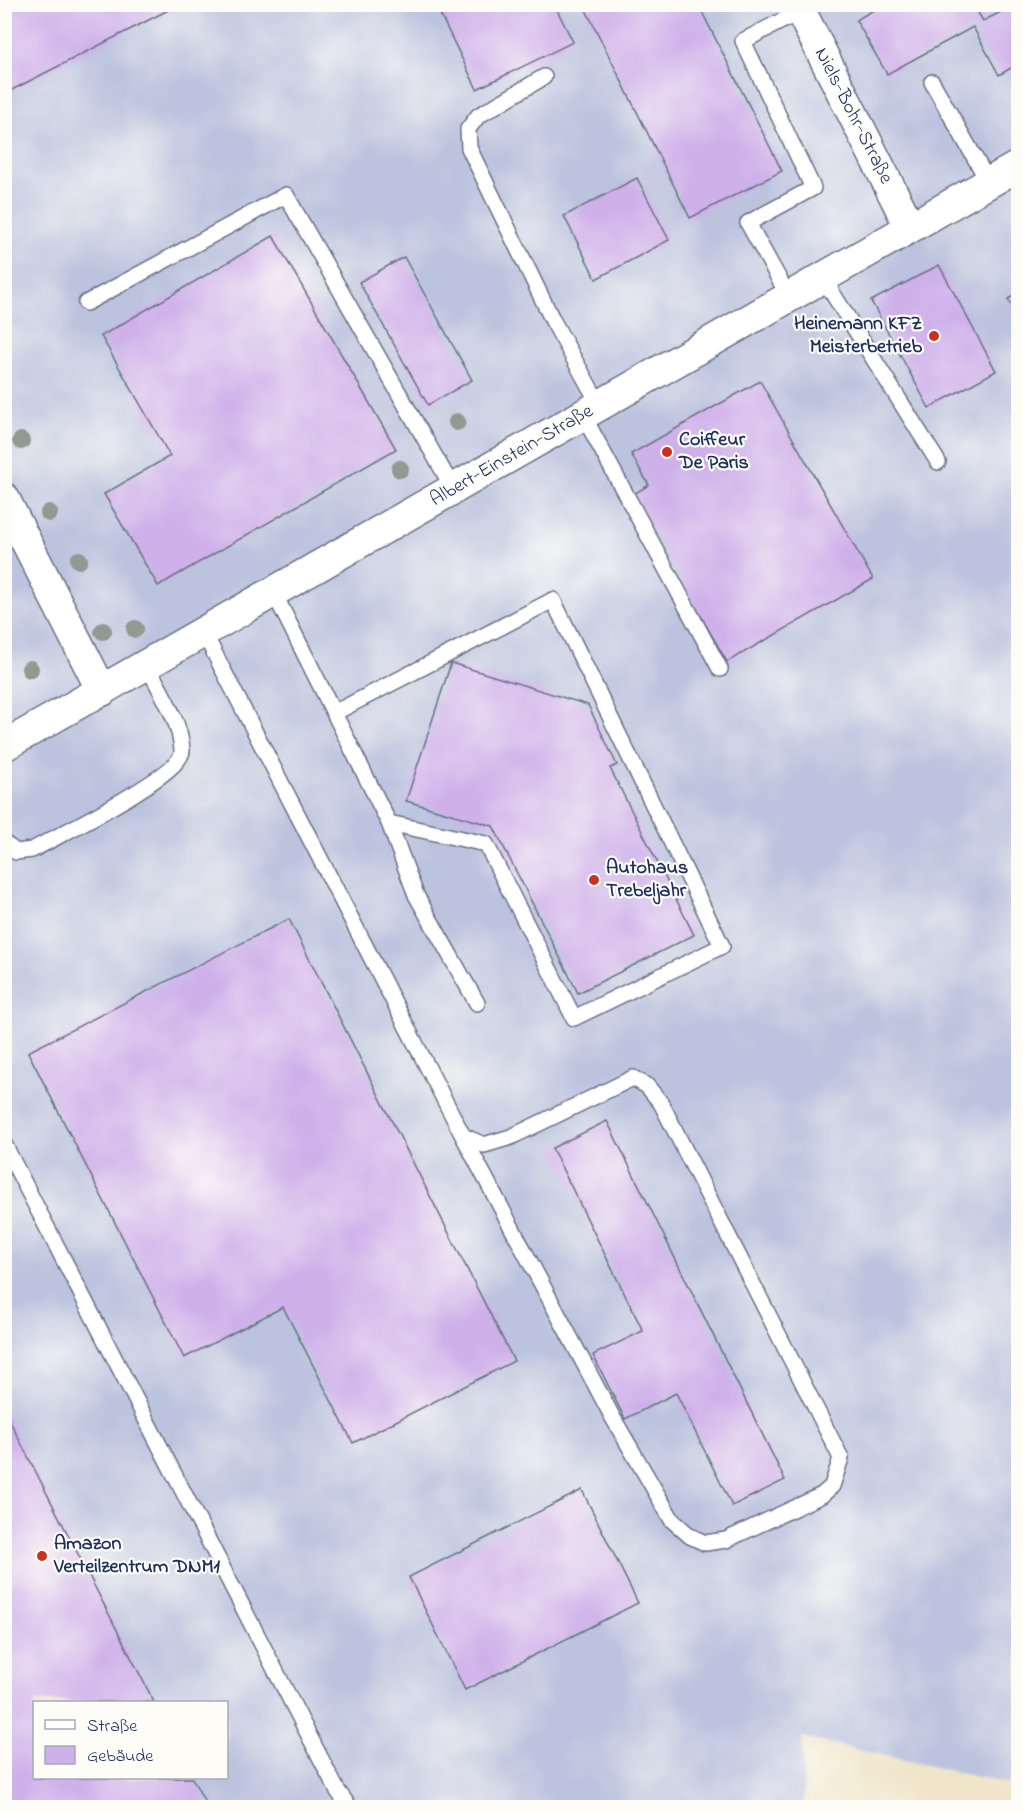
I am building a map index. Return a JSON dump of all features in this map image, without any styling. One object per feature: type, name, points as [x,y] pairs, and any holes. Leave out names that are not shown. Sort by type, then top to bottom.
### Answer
[{"type":"street","name":"Niels-Bohr-Straße","points":[[799,8],[910,227]]},
{"type":"street","name":"Albert-Einstein-Straße","points":[[4,746],[1018,166]]},
{"type":"street","points":[[4,498],[102,691]]},
{"type":"lane","points":[[789,297],[748,223],[813,188],[743,41],[799,8]]},
{"type":"lane","points":[[544,77],[478,116],[468,129],[469,148],[553,321],[592,411],[720,669]]},
{"type":"lane","points":[[932,82],[989,183]]},
{"type":"lane","points":[[86,303],[286,195],[454,490]]},
{"type":"lane","points":[[823,278],[938,462]]},
{"type":"lane","points":[[274,593],[390,823],[416,895],[477,1003]]},
{"type":"lane","points":[[334,713],[553,600],[722,946],[574,1018],[486,844],[390,823]]},
{"type":"lane","points":[[204,633],[463,1136],[613,1418],[672,1520],[690,1536],[705,1543],[726,1540],[822,1495],[832,1486],[841,1458],[661,1103],[647,1086],[633,1078],[511,1137],[484,1145],[463,1136]]},
{"type":"lane","points":[[4,843],[16,852],[33,850],[157,780],[177,764],[183,752],[175,720],[147,665]]},
{"type":"lane","points":[[4,1144],[337,1790],[350,1808]]},
{"type":"shaded area","points":[[5,5],[1018,5],[1018,1786],[802,1737],[804,1802],[807,1807],[5,1808]]},
{"type":"building","points":[[4,4],[180,4],[4,94]]},
{"type":"building","points":[[459,4],[554,4],[573,42],[477,89],[440,14]]},
{"type":"building","points":[[583,4],[698,4],[782,171],[690,218]]},
{"type":"building","points":[[884,4],[973,4],[983,21],[1017,4],[1018,64],[999,75],[973,27],[887,74],[856,20]]},
{"type":"building","points":[[637,178],[669,240],[596,279],[564,216]]},
{"type":"building","points":[[273,236],[396,449],[158,586],[104,494],[170,456],[101,336]]},
{"type":"building","points":[[404,257],[472,380],[428,405],[359,282]]},
{"type":"building","name":"Heinemann KFZ Meisterbetrieb","points":[[939,265],[996,371],[929,408],[871,301]]},
{"type":"building","points":[[1018,293],[1018,317],[1008,299]]},
{"type":"building","points":[[760,381],[873,579],[727,662],[632,495],[649,485],[631,454]]},
{"type":"building","points":[[451,663],[588,705],[617,765],[610,768],[694,935],[578,993],[493,826],[406,801]]},
{"type":"building","points":[[289,919],[514,1361],[353,1443],[283,1307],[184,1358],[28,1052]]},
{"type":"building","points":[[1018,991],[1018,1019],[1012,1017]]},
{"type":"building","points":[[607,1121],[785,1480],[732,1506],[676,1393],[625,1419],[593,1355],[643,1331],[552,1148]]},
{"type":"building","name":"Amazon Verteilzentrum DNM1","points":[[4,1410],[153,1701],[33,1701],[33,1779],[193,1779],[208,1808],[4,1808]]},
{"type":"building","points":[[582,1490],[638,1603],[465,1690],[409,1577]]},
{"type":"place","name":"Heinemann KFZ Meisterbetrieb","points":[[934,336]]},
{"type":"place","name":"Coiffeur De Paris","points":[[667,452]]},
{"type":"place","name":"Autohaus Trebeljahr","points":[[594,880]]},
{"type":"place","name":"Amazon Verteilzentrum DNM1","points":[[42,1556]]}]
